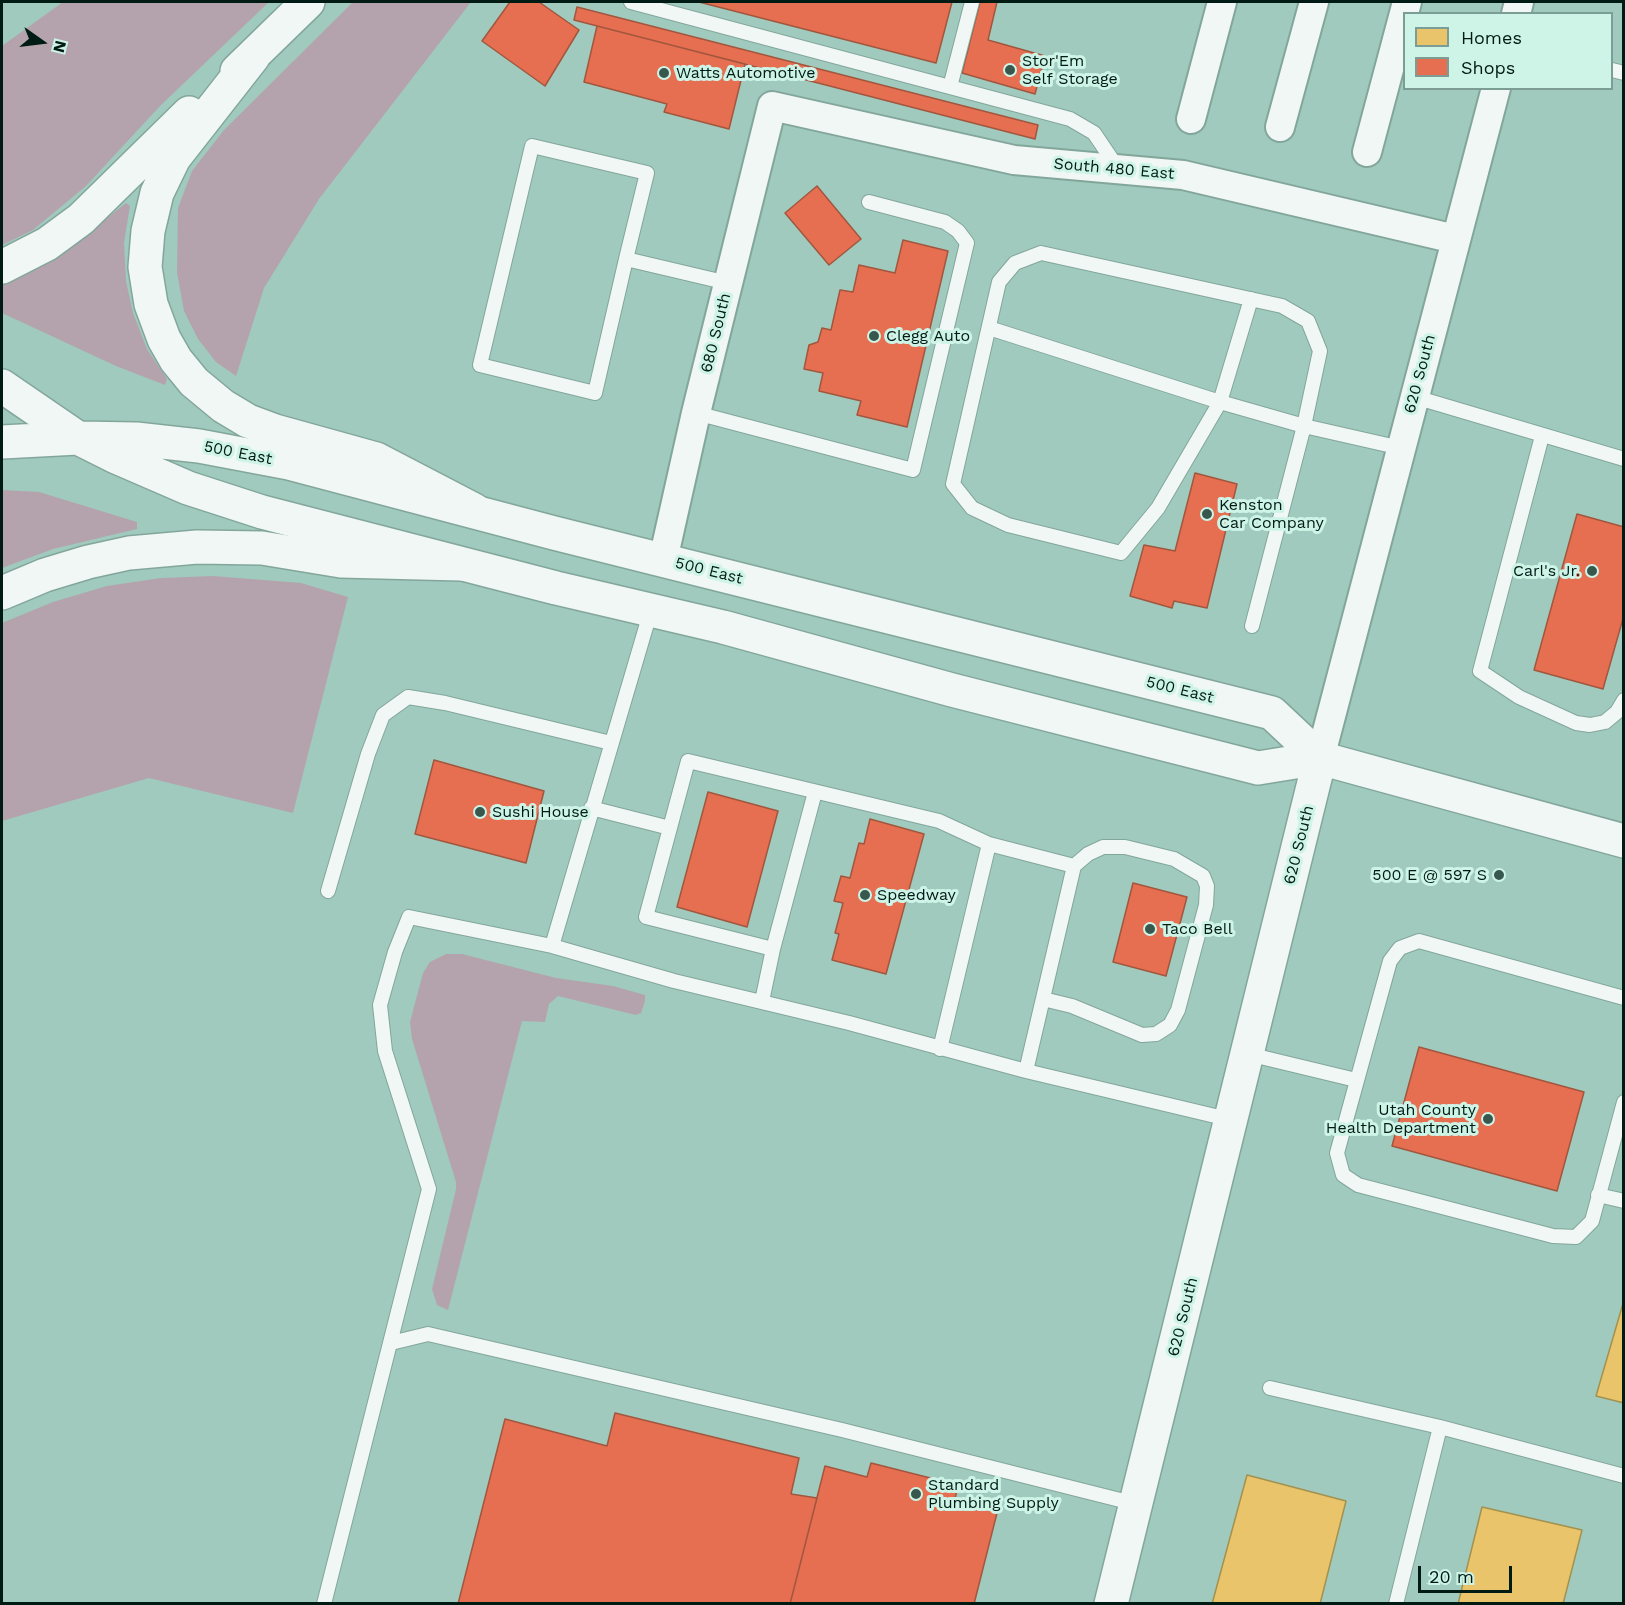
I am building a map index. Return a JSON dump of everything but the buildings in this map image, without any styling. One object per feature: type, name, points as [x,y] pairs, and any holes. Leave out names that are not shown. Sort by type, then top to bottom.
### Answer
[{"type":"main road","points":[[2,267],[47,244],[81,219],[174,125],[253,57],[308,2]]},
{"type":"main road","points":[[253,57],[174,158],[157,193],[147,231],[145,267],[151,304],[164,339],[176,360],[194,382],[223,406],[248,421],[275,431],[376,459],[474,510]]},
{"type":"main road","name":"500 East","points":[[2,386],[78,438],[134,466],[223,501],[1258,768],[1320,758],[1623,842]]},
{"type":"main road","name":"500 East","points":[[2,442],[78,438],[148,440],[253,455],[1272,713],[1320,758]]},
{"type":"main road","points":[[2,593],[45,575],[88,562],[129,554],[197,546],[262,548],[341,561],[462,564]]},
{"type":"main road","name":"620 South","points":[[1111,1604],[1320,758]]},
{"type":"street","points":[[1191,119],[1221,2]]},
{"type":"street","points":[[1280,127],[1314,2]]},
{"type":"street","points":[[1367,152],[1403,17]]},
{"type":"street","name":"620 South","points":[[1320,758],[1495,90]]},
{"type":"street","name":"South 480 East","points":[[772,106],[1014,160],[1183,175],[1455,238]]},
{"type":"street","name":"680 South","points":[[663,560],[696,413],[772,106]]},
{"type":"lane","points":[[631,2],[1070,119],[1086,126],[1094,133],[1118,169]]},
{"type":"lane","points":[[950,87],[972,2]]},
{"type":"lane","points":[[532,146],[646,173],[626,259],[595,393],[480,365],[532,146]]},
{"type":"lane","points":[[696,413],[913,470],[967,243],[958,231],[945,222],[869,202]]},
{"type":"lane","points":[[1251,299],[1220,402],[1158,508],[1121,553],[1008,525],[972,508],[953,484],[999,282],[1015,263],[1041,253],[1251,299],[1282,306],[1308,321],[1320,351],[1304,426],[1252,626]]},
{"type":"lane","points":[[626,259],[728,283]]},
{"type":"lane","points":[[989,328],[1220,402],[1304,426],[1401,448]]},
{"type":"lane","points":[[1415,397],[1623,459]]},
{"type":"lane","points":[[1542,436],[1480,672],[1519,697],[1576,723],[1590,725],[1605,723],[1617,712],[1623,700]]},
{"type":"lane","points":[[552,946],[651,610]]},
{"type":"lane","points":[[328,891],[368,754],[383,715],[408,697],[445,703],[611,743]]},
{"type":"lane","points":[[773,949],[646,917],[688,761],[939,821],[989,844],[1074,866]]},
{"type":"lane","points":[[762,1001],[773,949],[815,792]]},
{"type":"lane","points":[[591,808],[670,828]]},
{"type":"lane","points":[[940,1049],[989,844]]},
{"type":"lane","points":[[1026,1071],[1074,866],[1088,854],[1103,847],[1125,847],[1174,859],[1203,876],[1207,886],[1206,905],[1178,1011],[1170,1025],[1156,1034],[1142,1035],[1072,1006],[1043,999]]},
{"type":"lane","points":[[324,1604],[429,1189],[385,1051],[380,1005],[395,952],[409,917],[552,946],[674,981],[762,1001],[1026,1071],[1232,1120]]},
{"type":"lane","points":[[1623,998],[1419,941],[1400,948],[1390,961],[1337,1153],[1343,1175],[1358,1185],[1553,1236],[1576,1237],[1592,1221],[1623,1102]]},
{"type":"lane","points":[[1248,1054],[1356,1080]]},
{"type":"lane","points":[[1598,1195],[1623,1201]]},
{"type":"lane","points":[[391,1343],[428,1334],[842,1430],[1136,1504]]},
{"type":"lane","points":[[1270,1388],[1440,1427],[1623,1476]]},
{"type":"lane","points":[[1396,1604],[1440,1427]]},
{"type":"shaded area","points":[[63,2],[269,2],[160,106],[86,186],[33,230],[2,245],[2,46]]},
{"type":"shaded area","points":[[353,2],[471,2],[319,199],[264,288],[236,376],[216,362],[198,339],[184,311],[177,273],[178,208],[192,171],[224,130]]},
{"type":"shaded area","points":[[126,203],[130,206],[124,243],[126,281],[133,313],[147,349],[167,379],[165,385],[116,366],[2,313],[2,285],[33,271],[66,250]]},
{"type":"shaded area","points":[[2,490],[39,492],[137,522],[137,529],[53,549],[2,568]]},
{"type":"shaded area","points":[[213,576],[301,583],[348,597],[293,813],[149,778],[2,821],[2,623],[53,602],[107,586],[161,578]]},
{"type":"shaded area","points":[[446,954],[462,954],[556,978],[613,986],[645,995],[641,1013],[636,1015],[558,996],[549,1004],[545,1022],[522,1021],[448,1310],[437,1305],[432,1289],[456,1182],[412,1039],[410,1022],[423,973],[430,962]]},
{"type":"place","name":"Stor'Em Self Storage","points":[[1010,70]]},
{"type":"place","name":"Watts Automotive","points":[[664,73]]},
{"type":"place","name":"Clegg Auto","points":[[874,336]]},
{"type":"place","name":"Kenston Car Company","points":[[1207,514]]},
{"type":"place","name":"Carl's Jr.","points":[[1592,571]]},
{"type":"place","name":"Sushi House","points":[[480,812]]},
{"type":"place","name":"500 E @ 597 S","points":[[1499,875]]},
{"type":"place","name":"Speedway","points":[[865,895]]},
{"type":"place","name":"Taco Bell","points":[[1150,929]]},
{"type":"place","name":"Utah County Health Department","points":[[1488,1119]]},
{"type":"place","name":"Standard Plumbing Supply","points":[[916,1494]]}]
